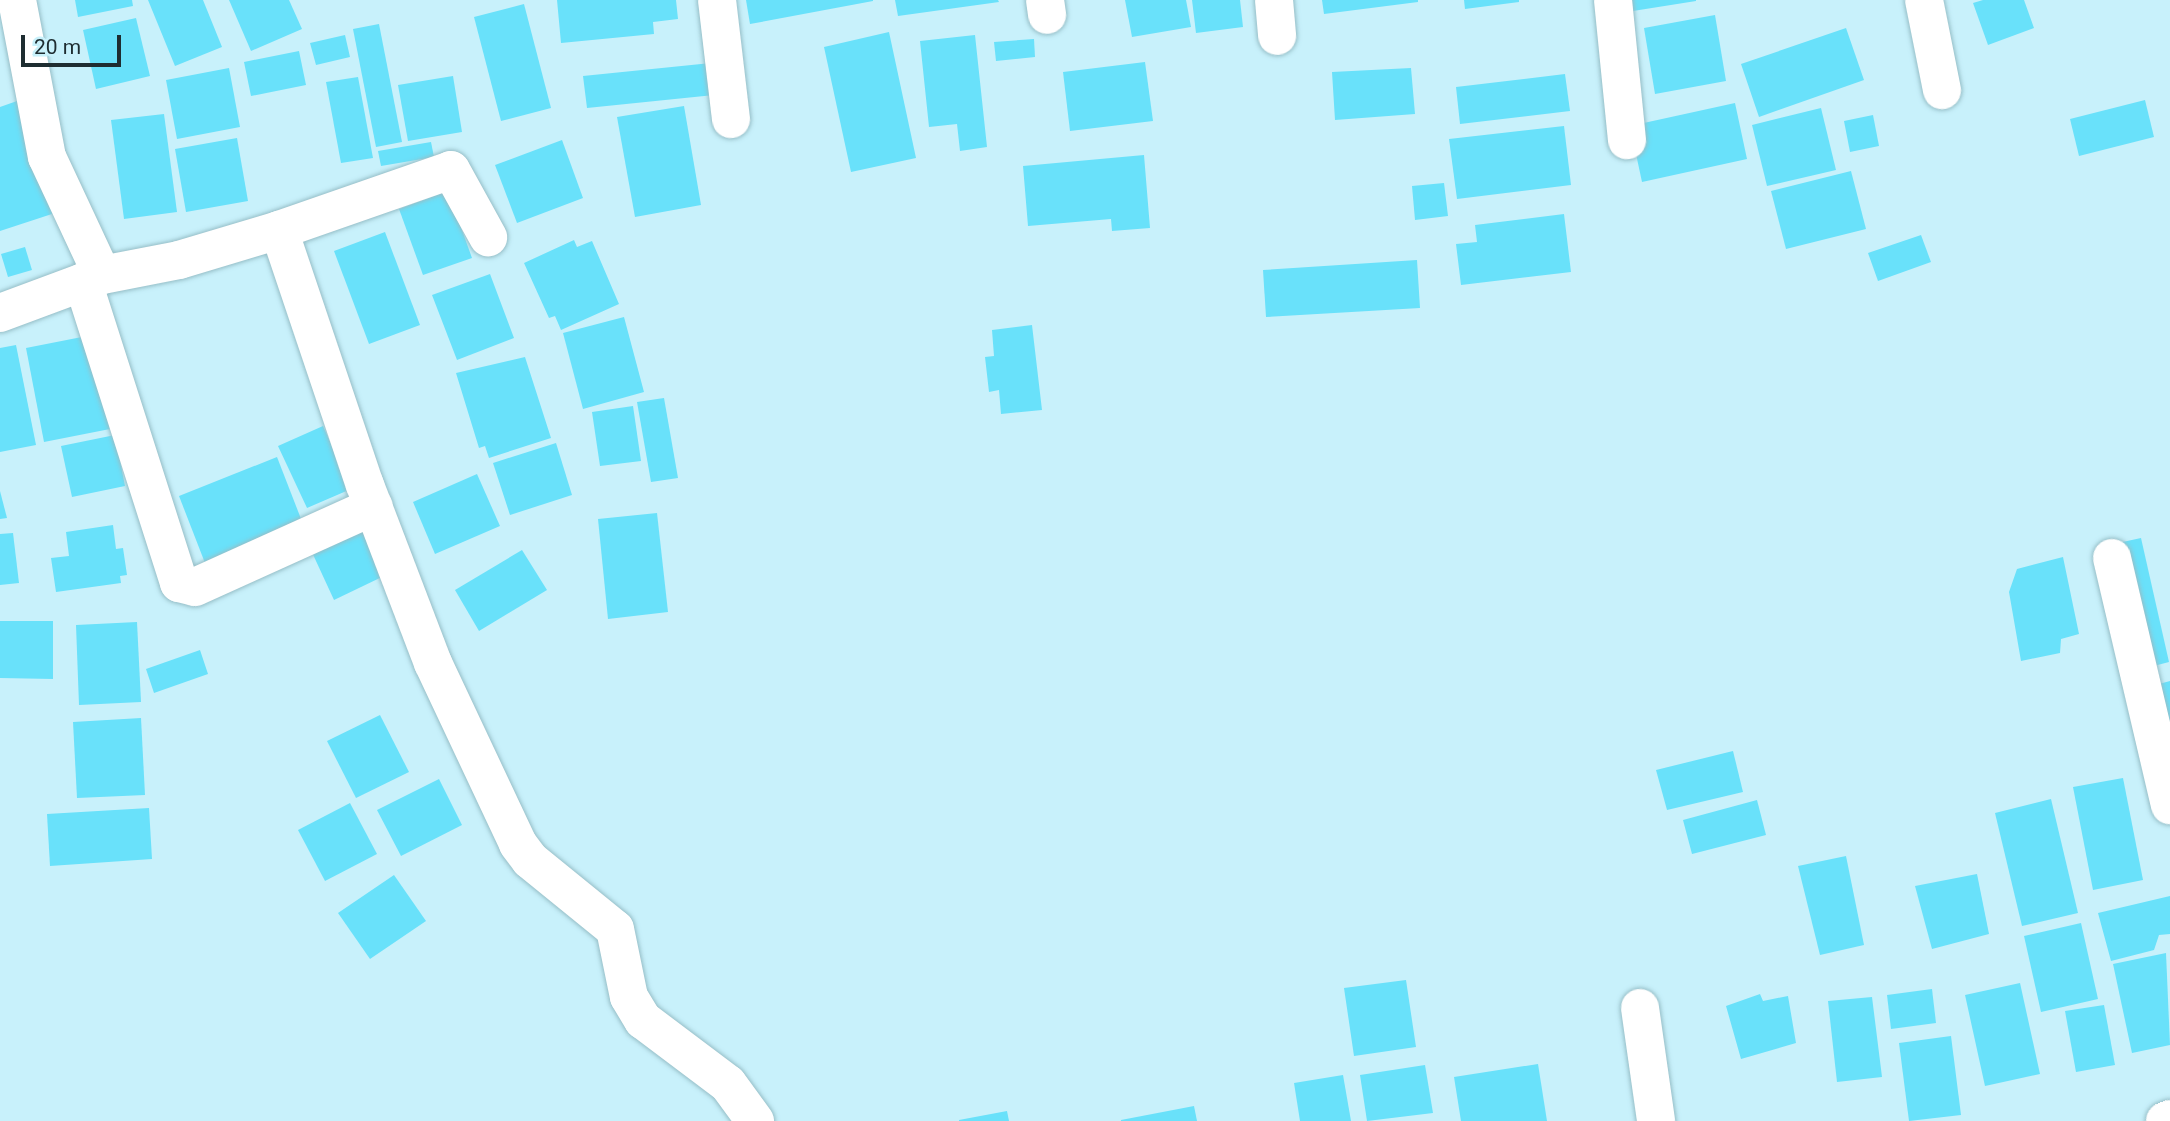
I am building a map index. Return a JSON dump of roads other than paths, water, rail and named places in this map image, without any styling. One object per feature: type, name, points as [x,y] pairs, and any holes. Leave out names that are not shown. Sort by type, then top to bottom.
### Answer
[{"type":"street","points":[[717,0],[731,119]]},
{"type":"street","points":[[1613,0],[1627,140]]},
{"type":"street","points":[[1924,0],[1942,90]]},
{"type":"street","points":[[12,8],[47,157],[92,279],[179,583],[195,587],[374,506]]},
{"type":"street","points":[[0,313],[92,279],[179,260],[279,230],[452,170],[488,237]]},
{"type":"street","points":[[279,230],[374,506],[433,663],[518,844],[530,860],[615,929],[629,997],[643,1020],[728,1084],[755,1121]]},
{"type":"street","points":[[2112,558],[2170,805]]},
{"type":"street","points":[[1640,1008],[1656,1121]]},
{"type":"street","points":[[2165,1121],[2170,1119]]}]
